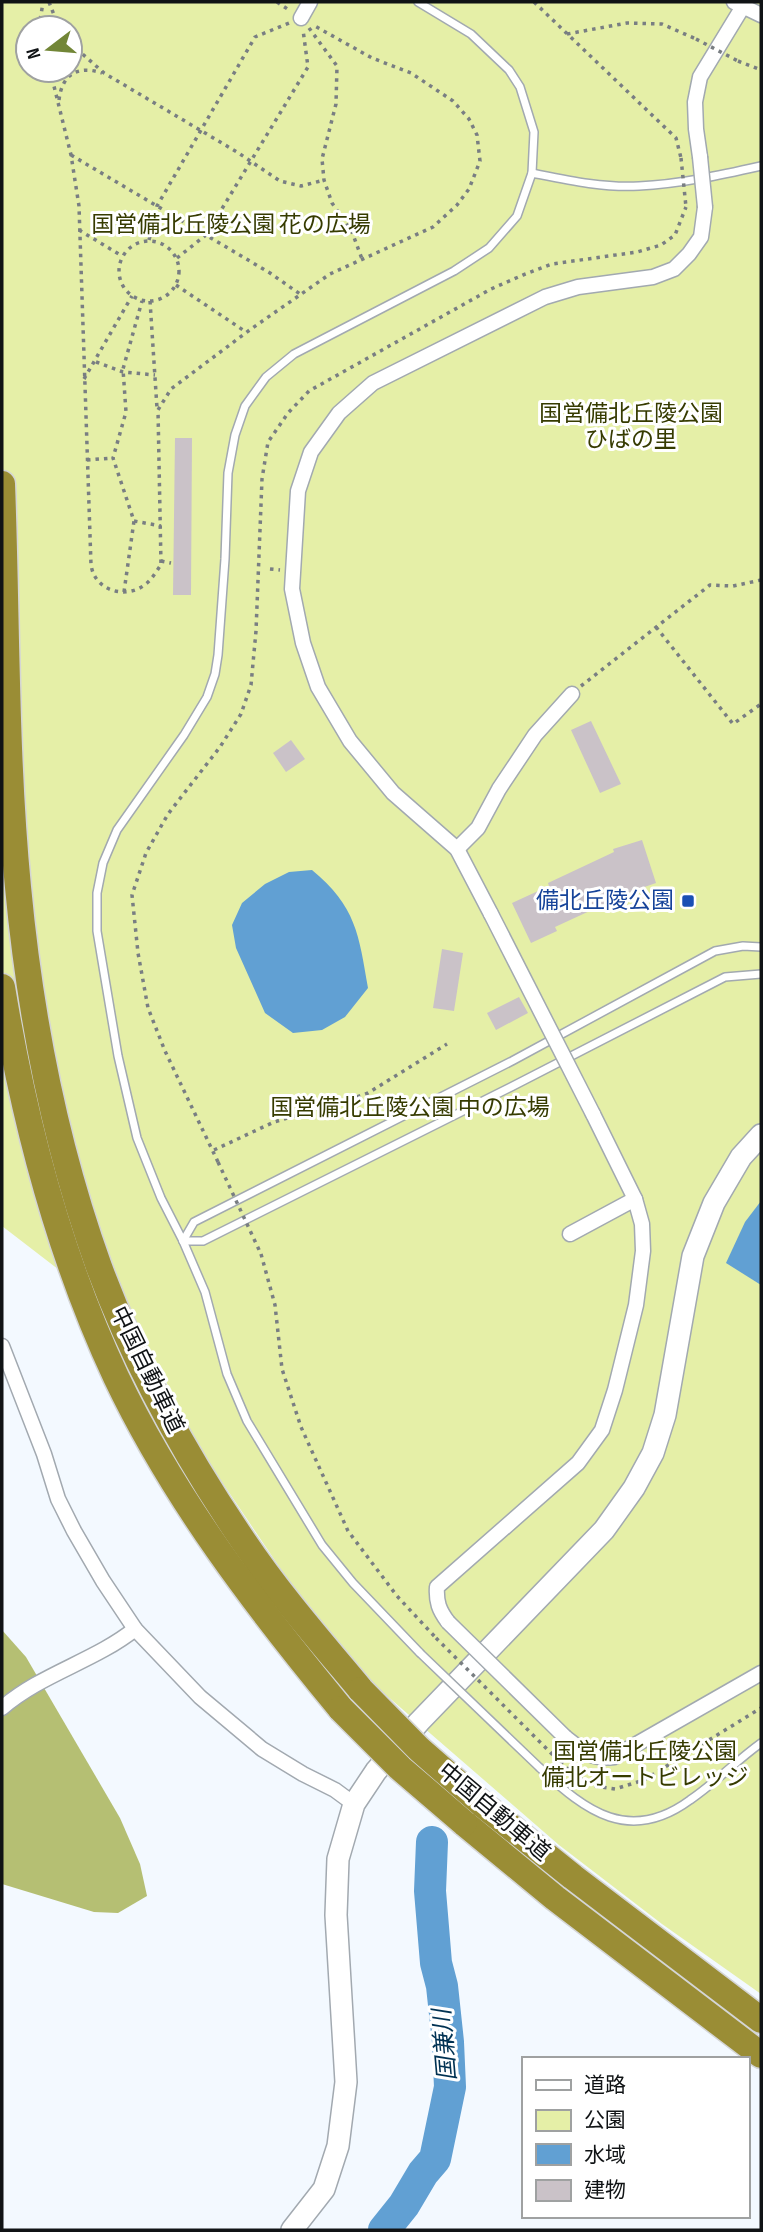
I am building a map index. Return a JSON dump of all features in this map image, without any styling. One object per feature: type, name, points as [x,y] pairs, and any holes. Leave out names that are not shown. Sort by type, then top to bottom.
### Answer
[{"type":"highway","name":"中国自動車道","points":[[2,484],[11,784],[27,973],[42,1059],[67,1168],[100,1268],[136,1355],[191,1458],[245,1544],[300,1617],[361,1690],[419,1749],[482,1804],[761,2020]]},
{"type":"highway","name":"中国自動車道","points":[[2,987],[15,1065],[40,1173],[74,1275],[116,1377],[167,1470],[221,1555],[276,1631],[341,1709],[400,1769],[555,1898],[761,2055]]},
{"type":"street","points":[[301,18],[310,2]]},
{"type":"street","points":[[761,15],[738,5],[700,78],[695,102],[696,129],[705,207],[701,237],[689,254],[674,269],[653,277],[578,287],[545,297],[373,383],[339,414],[311,452],[298,491],[292,589],[303,643],[318,687],[350,741],[393,793],[457,849],[593,1114],[635,1199],[642,1223],[643,1251],[636,1305],[602,1430],[578,1463],[437,1587],[436,1600],[440,1611],[565,1737],[599,1759],[614,1757],[761,1673]]},
{"type":"street","points":[[457,849],[478,828],[499,789],[535,735],[572,694]]},
{"type":"street","points":[[292,2230],[324,2189],[338,2146],[346,2082],[336,1915],[338,1859],[354,1804],[376,1771],[419,1722],[604,1530],[634,1488],[653,1453],[665,1415],[693,1256],[714,1203],[741,1157],[761,1135]]},
{"type":"street","points":[[570,1234],[635,1199]]},
{"type":"street","points":[[2,1346],[44,1454],[58,1499],[103,1581],[135,1629],[200,1697],[262,1749],[354,1804]]},
{"type":"street","points":[[2,1708],[36,1685],[122,1639],[135,1629]]},
{"type":"lane","points":[[418,2],[471,34],[514,78],[529,112],[534,132],[532,173],[517,216],[489,248],[454,271],[294,354],[266,377],[245,406],[235,435],[228,472],[225,559],[215,674],[207,697],[184,735],[117,830],[103,863],[97,893],[97,932],[118,1056],[137,1138],[205,1292],[228,1374],[247,1421],[322,1545],[353,1583],[420,1653],[567,1794],[596,1813],[633,1821],[653,1818],[675,1810],[761,1743]]},
{"type":"lane","points":[[532,173],[589,183],[639,186],[761,166]]},
{"type":"lane","points":[[183,1241],[194,1222],[546,1043],[715,951],[743,946],[761,947]]},
{"type":"lane","points":[[183,1241],[203,1241],[725,977],[761,974]]},
{"type":"path","points":[[534,2],[676,138],[686,207]]},
{"type":"path","points":[[149,240],[157,206],[255,37],[301,18]]},
{"type":"path","points":[[177,258],[206,235],[308,67],[301,18]]},
{"type":"path","points":[[301,18],[337,66],[336,104],[322,159],[324,180],[332,203],[352,232],[362,259]]},
{"type":"path","points":[[158,411],[171,388],[300,294],[330,274],[433,227],[457,205],[469,189],[480,161],[477,135],[469,119],[453,101],[411,73],[372,58],[301,18]]},
{"type":"path","points":[[567,34],[627,23],[662,24],[761,70]]},
{"type":"path","points":[[84,55],[104,73],[280,181],[300,186],[324,180]]},
{"type":"path","points":[[59,103],[63,85],[74,72],[89,69],[104,73]]},
{"type":"path","points":[[54,84],[71,155],[79,206],[93,574],[106,588],[114,592],[124,592],[147,584],[161,565],[158,411],[150,301]]},
{"type":"path","points":[[71,155],[270,273],[300,294]]},
{"type":"path","points":[[79,230],[122,256]]},
{"type":"path","points":[[149,240],[163,244],[177,258],[179,270],[176,285],[165,297],[150,301],[142,301],[132,296],[120,280],[119,264],[122,256],[133,245],[149,240]]},
{"type":"path","points":[[176,285],[247,332]]},
{"type":"path","points":[[84,379],[132,296]]},
{"type":"path","points":[[124,592],[134,521],[113,458],[126,412],[123,372],[142,301]]},
{"type":"path","points":[[96,361],[123,372],[155,375]]},
{"type":"path","points":[[88,460],[113,458]]},
{"type":"path","points":[[134,521],[161,526]]},
{"type":"path","points":[[161,561],[171,562]]},
{"type":"path","points":[[572,694],[710,585],[733,586],[761,580]]},
{"type":"path","points":[[656,627],[733,724],[761,704]]},
{"type":"path","points":[[214,1150],[274,1122],[368,1093],[447,1044]]},
{"type":"path","points":[[218,1161],[261,1254],[275,1305],[282,1369],[301,1427],[348,1531],[397,1596],[436,1638],[554,1756],[576,1776],[594,1786],[615,1789],[644,1780],[761,1709]]},
{"type":"green space","points":[[2,2],[761,2],[761,1994],[662,1924],[559,1845],[371,1682],[299,1596],[203,1454],[141,1333],[2,1226]]},
{"type":"green space","points":[[2,1630],[26,1657],[120,1818],[140,1864],[147,1896],[118,1913],[94,1912],[2,1884]]},
{"type":"water","points":[[312,870],[327,883],[347,909],[362,952],[368,988],[345,1017],[322,1030],[293,1033],[265,1013],[236,948],[232,925],[242,903],[265,884],[289,872]]},
{"type":"water","points":[[761,1201],[761,1285],[726,1263],[745,1222]]},
{"type":"building","points":[[175,438],[192,438],[191,595],[173,595]]},
{"type":"building","points":[[591,721],[621,784],[600,793],[571,730]]},
{"type":"building","points":[[291,740],[305,759],[286,772],[273,753]]},
{"type":"building","points":[[642,840],[656,883],[555,927],[557,931],[531,943],[512,903],[614,852],[613,849]]},
{"type":"building","points":[[442,949],[463,953],[454,1011],[433,1008]]},
{"type":"building","points":[[519,997],[528,1013],[496,1030],[487,1013]]},
{"type":"waterway","name":"国兼川","points":[[384,2230],[435,2159],[450,2087],[448,2042],[442,1986],[436,1963],[430,1891],[432,1842]]},
{"type":"place","name":"備北丘陵公園","points":[[688,901]]},
{"type":"park label","name":"国営備北丘陵公園 花の広場","points":[[231,225]]},
{"type":"park label","name":"国営備北丘陵公園 ひばの里","points":[[631,427]]},
{"type":"park label","name":"国営備北丘陵公園 中の広場","points":[[410,1108]]},
{"type":"park label","name":"国営備北丘陵公園 備北オートビレッジ","points":[[645,1765]]}]
